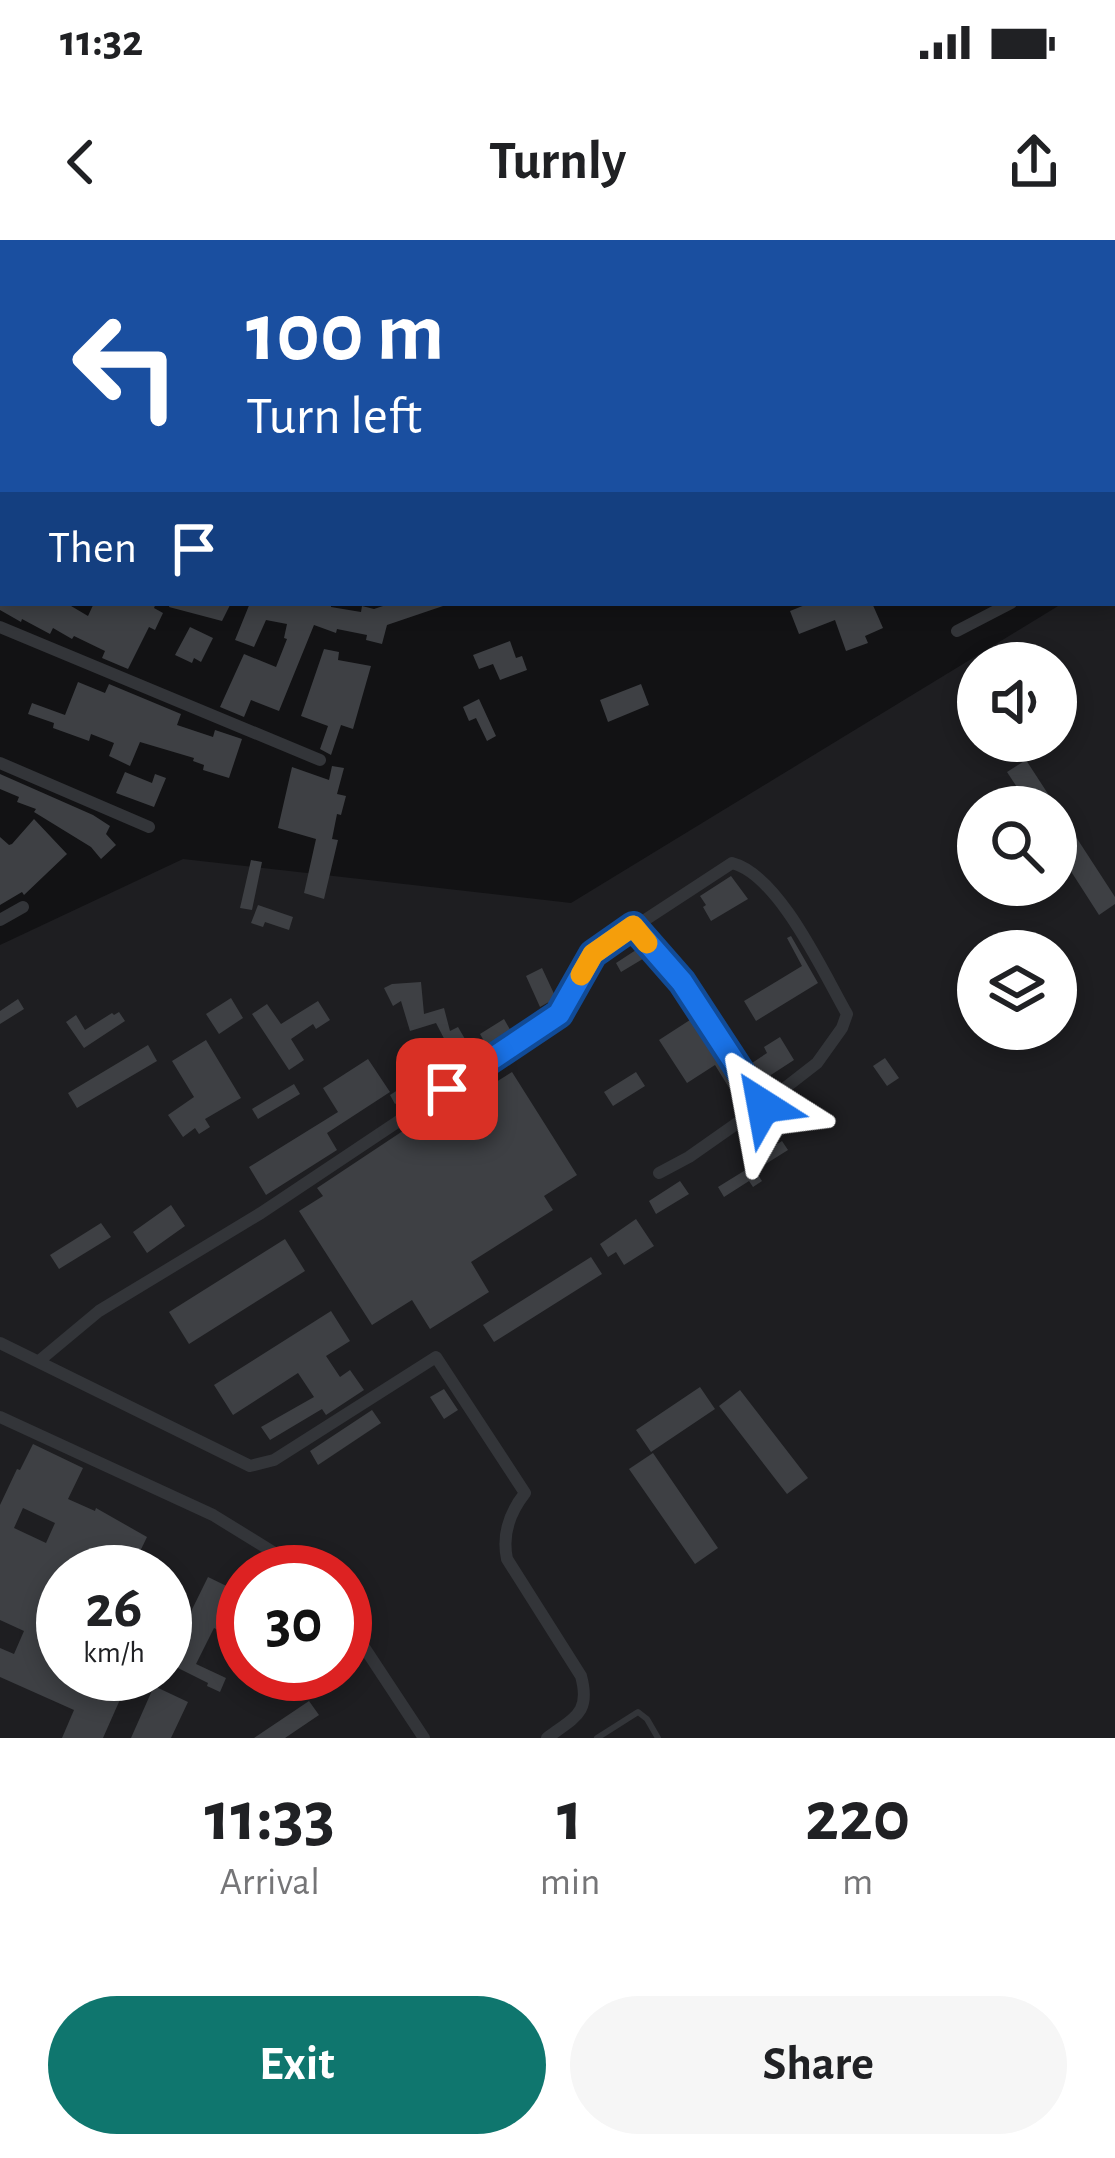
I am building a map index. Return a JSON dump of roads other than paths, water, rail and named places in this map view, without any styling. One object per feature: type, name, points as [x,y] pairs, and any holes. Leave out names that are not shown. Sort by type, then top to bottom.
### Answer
[{"type":"street","points":[[957,631],[990,607]]},
{"type":"street","points":[[0,627],[320,760]]},
{"type":"street","points":[[0,763],[149,827]]},
{"type":"street","points":[[39,1361],[99,1311],[261,1213],[559,1014],[593,954],[732,862],[745,866],[776,893],[847,1014],[817,1063],[763,1106],[658,1173]]},
{"type":"street","points":[[0,920],[23,907]]},
{"type":"street","points":[[633,926],[682,982],[763,1106]]},
{"type":"street","points":[[0,1343],[250,1466],[274,1460],[436,1357],[525,1493],[514,1507],[503,1542],[507,1559],[581,1676],[586,1695],[581,1712],[547,1738]]},
{"type":"street","points":[[0,1417],[213,1515],[262,1545]]},
{"type":"street","points":[[372,1659],[424,1738]]},
{"type":"lane","points":[[597,1738],[638,1712],[658,1738]]}]
